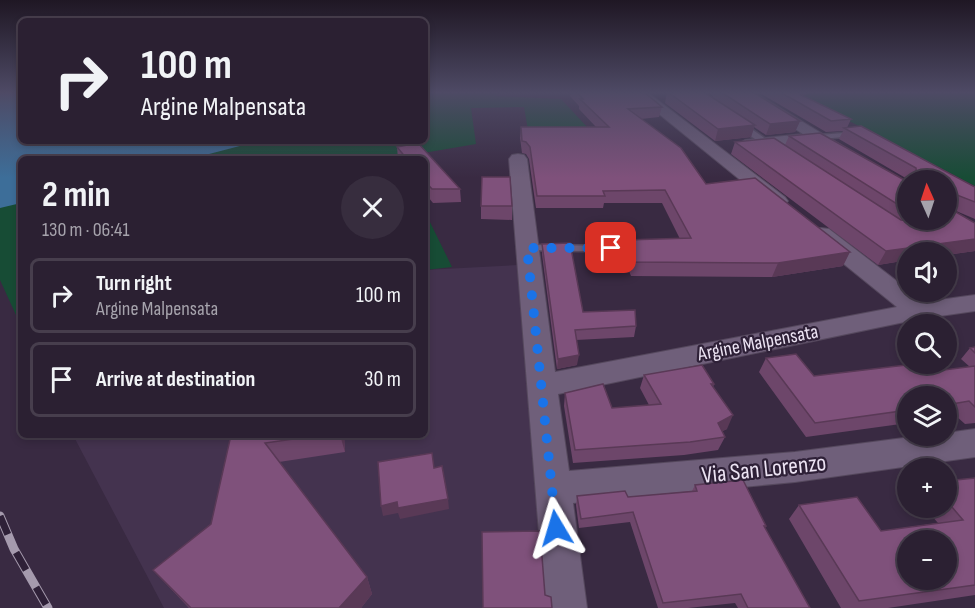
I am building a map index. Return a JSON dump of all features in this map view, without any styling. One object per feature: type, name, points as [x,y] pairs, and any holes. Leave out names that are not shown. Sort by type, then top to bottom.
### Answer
[{"type":"street","points":[[675,120],[919,311]]},
{"type":"street","points":[[791,120],[858,160]]},
{"type":"street","points":[[712,148],[819,137]]},
{"type":"street","points":[[518,159],[566,608]]},
{"type":"street","name":"Argine Malpensata","points":[[541,386],[919,311],[975,303]]},
{"type":"street","name":"Via San Lorenzo","points":[[552,489],[795,467],[975,443]]},
{"type":"lane","points":[[734,120],[785,155]]},
{"type":"lane","points":[[819,137],[862,133],[843,123]]},
{"type":"lane","points":[[527,248],[653,249]]},
{"type":"shaded area","points":[[518,265],[549,608],[164,608],[75,438],[428,438],[428,270]]},
{"type":"green space","points":[[0,120],[18,120],[18,144],[428,144],[428,120],[473,120],[476,144],[406,156],[18,156],[18,319],[0,280]]},
{"type":"green space","points":[[526,120],[581,120],[604,145],[529,136]]},
{"type":"green space","points":[[848,120],[975,120],[975,186],[957,177],[957,170],[944,170]]},
{"type":"green space","points":[[428,218],[452,267],[428,270]]},
{"type":"water","points":[[0,120],[18,120],[18,144],[248,144],[202,156],[18,156],[18,204],[0,208]]},
{"type":"building","points":[[602,120],[643,120],[681,148],[706,184],[755,178],[850,252],[778,263],[634,262],[625,240],[691,238],[665,190],[603,191],[605,196],[537,196],[530,147],[522,141],[521,127],[609,127]]},
{"type":"building","points":[[706,120],[748,120],[755,125],[718,129]]},
{"type":"building","points":[[764,120],[800,121],[770,124]]},
{"type":"building","points":[[861,126],[943,170],[916,170],[844,128]]},
{"type":"building","points":[[820,133],[897,176],[897,204],[789,136]]},
{"type":"building","points":[[774,138],[897,217],[897,230],[957,230],[957,213],[975,223],[975,239],[953,242],[897,242],[897,250],[886,251],[735,142]]},
{"type":"building","points":[[419,144],[460,189],[432,189],[428,184],[428,156],[404,156],[397,147]]},
{"type":"building","points":[[482,177],[510,177],[512,206],[481,206]]},
{"type":"building","points":[[957,177],[975,187],[975,202],[957,195]]},
{"type":"building","points":[[570,243],[583,312],[635,310],[636,326],[575,330],[579,355],[558,359],[542,244]]},
{"type":"building","points":[[796,354],[814,376],[897,366],[897,374],[957,374],[957,368],[975,366],[975,407],[969,401],[957,403],[957,386],[897,386],[897,412],[815,423],[766,358]]},
{"type":"building","points":[[702,365],[714,384],[711,384],[733,415],[718,423],[725,437],[690,442],[575,450],[565,393],[603,384],[612,408],[661,404],[644,375]]},
{"type":"building","points":[[230,438],[301,438],[265,443],[367,577],[339,608],[191,608],[153,570],[211,524]]},
{"type":"building","points":[[432,453],[434,468],[442,466],[448,499],[398,508],[397,502],[381,506],[378,462]]},
{"type":"building","points":[[975,478],[975,585],[957,587],[957,530],[897,530],[897,590],[939,590],[859,601],[799,505],[857,497],[881,531],[963,520],[957,513],[957,480]]},
{"type":"building","points":[[743,480],[766,526],[764,526],[810,608],[748,608],[741,594],[663,603],[633,512],[581,519],[577,496],[625,491],[628,497],[697,491],[695,485]]},
{"type":"building","points":[[540,531],[545,595],[551,597],[552,608],[483,608],[482,532]]},
{"type":"railway","points":[[0,516],[14,549],[48,608]]},
{"type":"route","points":[[556,528],[527,248],[611,248]]}]
